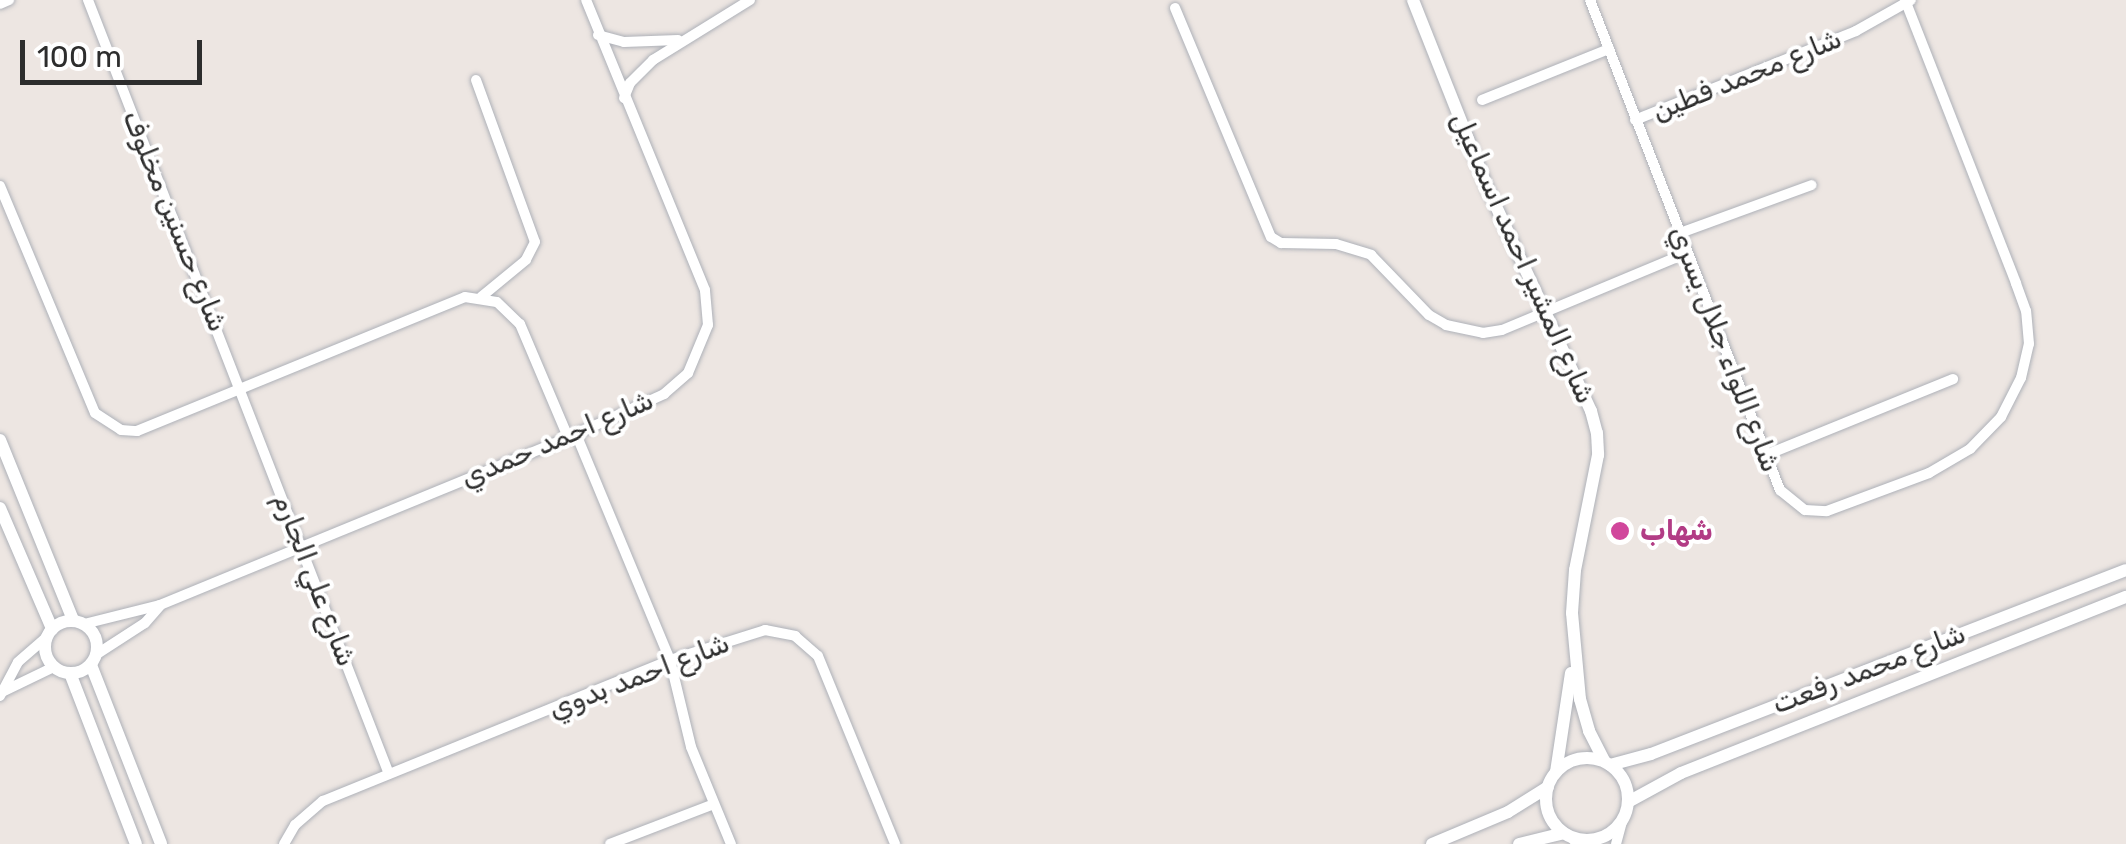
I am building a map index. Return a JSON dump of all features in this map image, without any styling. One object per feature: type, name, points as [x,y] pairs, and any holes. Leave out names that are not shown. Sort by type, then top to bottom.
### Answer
[{"type":"street","points":[[0,4],[9,0]]},
{"type":"street","name":"شارع حسنين مخلوف","points":[[88,0],[242,387]]},
{"type":"street","name":"شارع احمد حمدي","points":[[79,622],[160,605],[572,436],[675,385],[697,358],[708,325],[705,290],[586,0]]},
{"type":"street","points":[[624,98],[640,70],[680,40],[750,0]]},
{"type":"street","name":"شارع المشير احمد اسماعيل","points":[[1413,0],[1542,312],[1591,411],[1597,433],[1595,477],[1574,570],[1573,641],[1556,772]]},
{"type":"street","name":"شارع اللواء جلال يسري","points":[[1590,0],[1780,490],[1804,510],[1839,510],[1930,473],[1970,450],[2001,417],[2021,378],[2029,344],[2026,310],[1908,1]]},
{"type":"street","name":"شارع محمد فطين","points":[[1635,120],[1856,31],[1908,1]]},
{"type":"street","points":[[1175,8],[1276,241],[1336,244],[1371,255],[1429,315],[1464,332],[1502,330],[1687,253]]},
{"type":"street","points":[[598,35],[624,42],[680,40]]},
{"type":"street","points":[[1482,100],[1608,49]]},
{"type":"street","points":[[476,80],[535,242],[526,260],[481,297]]},
{"type":"street","points":[[1680,234],[1812,185]]},
{"type":"street","points":[[0,186],[95,412],[106,424],[137,431],[465,297],[497,302],[520,324],[670,660],[688,735],[731,844]]},
{"type":"street","points":[[1766,455],[1953,379]]},
{"type":"street","name":"شارع علي الجارم","points":[[242,387],[389,774]]},
{"type":"street","points":[[0,440],[79,622],[97,639],[94,659],[161,844]]},
{"type":"street","points":[[0,508],[49,633],[46,654],[54,667],[70,673],[136,844]]},
{"type":"street","name":"شارع محمد رفعت","points":[[1607,763],[1651,754],[2126,570]]},
{"type":"street","name":"شارع محمد رفعت","points":[[1628,802],[1681,773],[2126,597]]},
{"type":"street","name":"شارع احمد حمدي","points":[[94,659],[144,623],[160,605]]},
{"type":"street","points":[[1,694],[18,662],[49,633],[79,622]]},
{"type":"street","name":"شارع احمد بدوي","points":[[284,844],[304,814],[323,801],[670,660],[765,630],[780,631],[808,644],[818,656],[896,844]]},
{"type":"street","name":"شارع المشير احمد اسماعيل","points":[[1573,641],[1583,712],[1607,763]]},
{"type":"street","points":[[70,673],[94,659]]},
{"type":"street","points":[[1,694],[54,667]]},
{"type":"street","points":[[1571,838],[1548,813],[1548,787],[1556,772],[1578,759],[1607,763],[1626,785],[1628,802],[1616,844]]},
{"type":"street","points":[[1432,844],[1508,812],[1548,787]]},
{"type":"street","points":[[610,844],[714,804]]},
{"type":"street","points":[[1518,844],[1597,839],[1623,818]]},
{"type":"place","name":"شهاب","points":[[1620,531]]}]
